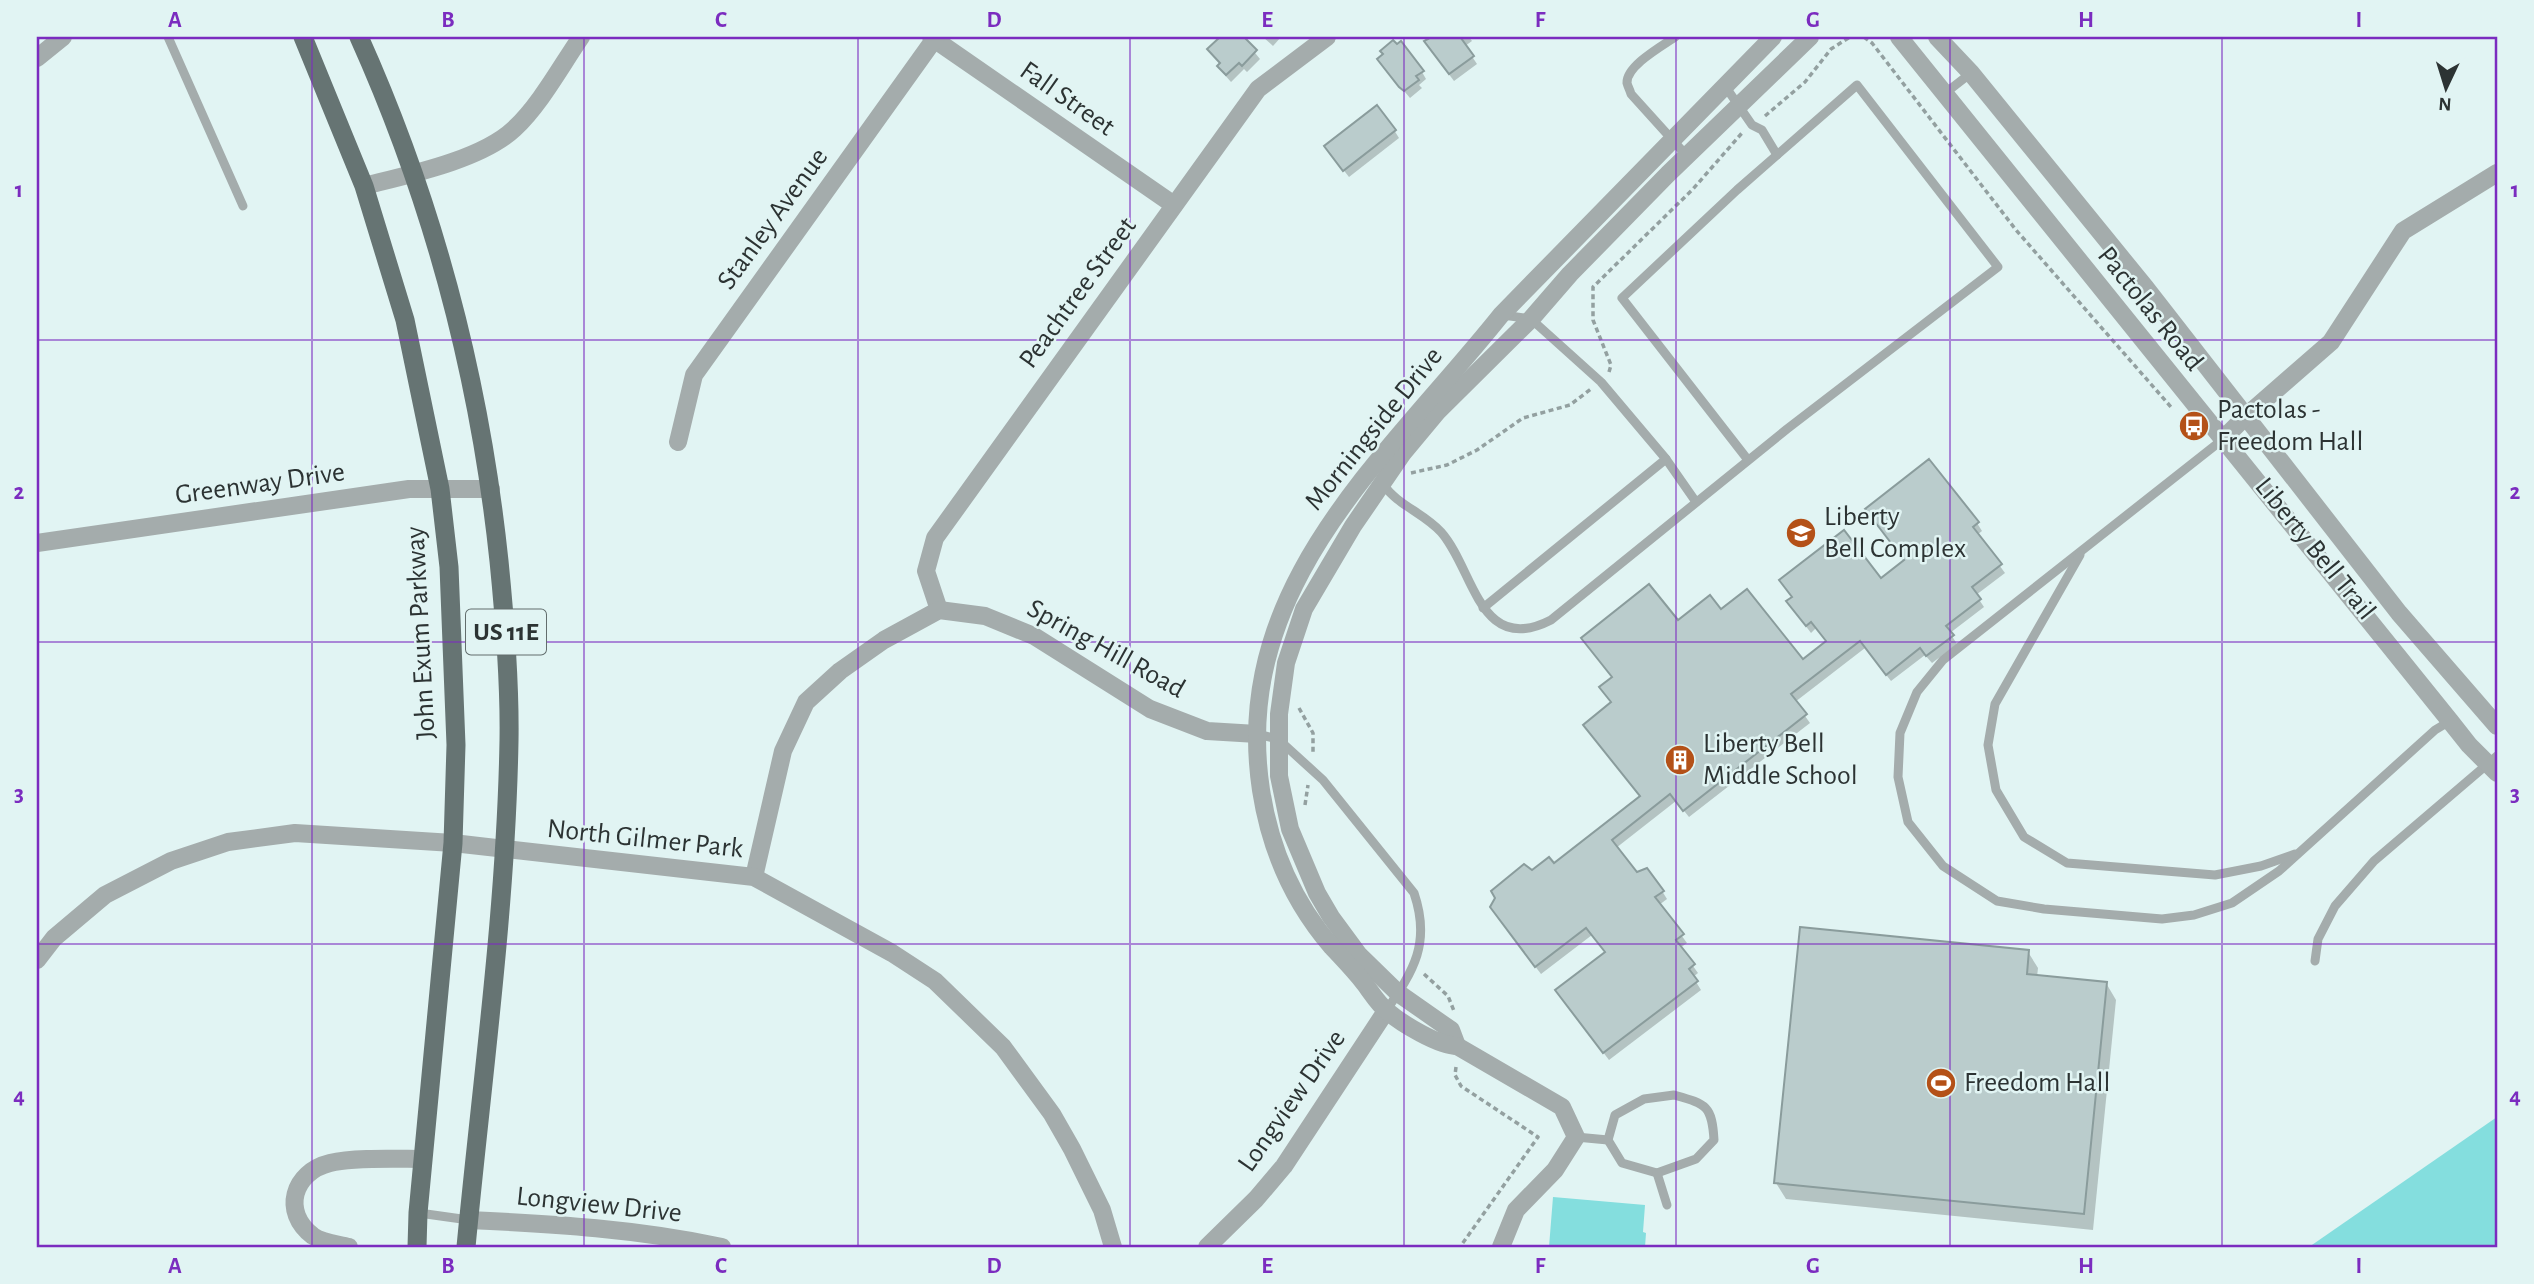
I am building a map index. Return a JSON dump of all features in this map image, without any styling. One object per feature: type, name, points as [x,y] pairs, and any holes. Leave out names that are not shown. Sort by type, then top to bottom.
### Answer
[{"type":"main road","name":"John Exum Parkway","points":[[303,37],[364,186],[405,320],[440,489],[449,567],[456,745],[453,843],[417,1247]]},
{"type":"main road","name":"US 11E","points":[[359,37],[383,90],[452,296],[472,383],[491,489],[506,632],[509,740],[504,850],[467,1247]]},
{"type":"street","points":[[364,186],[413,174],[487,147],[514,130],[581,37]]},
{"type":"street","name":"Peachtree Street","points":[[939,610],[926,571],[935,538],[1258,89],[1327,37]]},
{"type":"street","name":"Morningside Drive","points":[[1773,37],[1501,314],[1370,467],[1330,523],[1286,600],[1267,659],[1256,734],[1258,770],[1268,823],[1294,894],[1318,930],[1386,1011],[1446,1046],[1457,1046],[1451,1030],[1398,993],[1359,955],[1331,917],[1308,875],[1290,829],[1283,801],[1278,739],[1286,663],[1304,609],[1331,561],[1403,453],[1438,411],[1531,319],[1570,274],[1687,156],[1810,37]]},
{"type":"street","name":"Pactolas Road","points":[[1899,37],[2450,721],[2494,765]]},
{"type":"street","name":"Pactolas Road","points":[[1937,37],[1971,73],[2145,287],[2399,613],[2497,726]]},
{"type":"street","name":"Fall Street","points":[[933,38],[1174,205]]},
{"type":"street","name":"Stanley Avenue","points":[[678,442],[694,375],[933,38]]},
{"type":"street","points":[[37,58],[55,39]]},
{"type":"street","points":[[2222,440],[2331,342],[2403,231],[2497,173]]},
{"type":"street","name":"Greenway Drive","points":[[37,542],[409,489],[491,489]]},
{"type":"street","points":[[754,877],[783,751],[806,702],[840,671],[884,640],[939,610]]},
{"type":"street","name":"Spring Hill Road","points":[[939,610],[985,616],[1034,636],[1150,709],[1207,731],[1256,734]]},
{"type":"street","name":"North Gilmer Park","points":[[37,960],[54,939],[105,895],[171,861],[228,842],[295,833],[453,843],[754,877],[892,953],[934,981],[1003,1047],[1052,1114],[1072,1149],[1102,1210],[1113,1247]]},
{"type":"street","name":"Longview Drive","points":[[1207,1247],[1256,1199],[1284,1166],[1386,1011]]},
{"type":"street","points":[[1457,1046],[1562,1107],[1576,1137],[1555,1170],[1516,1210],[1501,1247]]},
{"type":"street","points":[[349,1247],[316,1238],[305,1229],[293,1201],[298,1185],[310,1171],[331,1163],[423,1159]]},
{"type":"street","name":"Longview Drive","points":[[469,1220],[558,1224],[643,1232],[723,1247]]},
{"type":"lane","points":[[168,37],[243,206]]},
{"type":"lane","points":[[1675,37],[1639,62],[1629,75],[1628,83],[1631,94],[1687,156]]},
{"type":"lane","points":[[1944,94],[1971,73]]},
{"type":"lane","points":[[1370,467],[1390,494],[1441,532],[1483,608],[1497,623],[1521,629],[1536,628],[1550,620],[1748,460],[1998,267],[1857,85],[1622,298],[1748,460]]},
{"type":"lane","points":[[1725,86],[1752,125],[1762,130],[1777,155]]},
{"type":"lane","points":[[1501,314],[1531,319],[1601,382],[1666,459],[1696,502]]},
{"type":"lane","points":[[2222,440],[1943,660],[1916,692],[1900,733],[1898,777],[1908,822],[1943,866],[1997,901],[2044,909],[2162,919],[2194,915],[2232,903],[2279,871],[2435,730],[2450,721]]},
{"type":"lane","points":[[1483,608],[1666,459]]},
{"type":"lane","points":[[2083,551],[1995,704],[1988,745],[1996,790],[2024,837],[2067,863],[2215,875],[2260,866],[2300,852]]},
{"type":"lane","points":[[1256,734],[1278,739],[1323,780],[1414,893],[1421,914],[1421,938],[1412,970],[1386,1011]]},
{"type":"lane","points":[[2315,961],[2318,939],[2335,906],[2374,861],[2474,774],[2494,765]]},
{"type":"lane","points":[[1674,1095],[1702,1103],[1712,1119],[1714,1140],[1696,1159],[1657,1173],[1622,1163],[1608,1140],[1615,1115],[1644,1099],[1674,1095]]},
{"type":"lane","points":[[1576,1137],[1608,1140]]},
{"type":"lane","points":[[1657,1173],[1667,1205]]},
{"type":"lane","points":[[418,1213],[469,1220]]},
{"type":"path","points":[[1864,37],[2016,230],[2176,412]]},
{"type":"shaded area","points":[[2497,1117],[2497,1247],[2309,1247]]},
{"type":"shaded area","points":[[1553,1197],[1645,1205],[1645,1247],[1549,1247]]},
{"type":"building","points":[[1220,37],[1244,37],[1257,50],[1242,66],[1239,63],[1226,75],[1217,66],[1220,63],[1207,49]]},
{"type":"building","points":[[1426,37],[1463,37],[1461,38],[1474,56],[1449,74],[1424,41],[1428,39]]},
{"type":"building","points":[[1393,40],[1397,44],[1401,41],[1424,71],[1416,76],[1419,80],[1404,91],[1377,59],[1383,54],[1380,51]]},
{"type":"building","points":[[1377,105],[1396,130],[1343,171],[1324,146]]},
{"type":"building","name":"Liberty Bell Middle School","points":[[1929,459],[1979,522],[1973,527],[2002,564],[1972,587],[1981,599],[1946,626],[1954,635],[1926,656],[1920,648],[1886,675],[1860,641],[1791,694],[1807,714],[1683,811],[1670,794],[1612,840],[1637,872],[1647,868],[1664,891],[1655,897],[1684,934],[1676,940],[1695,964],[1689,969],[1698,981],[1603,1053],[1555,990],[1605,952],[1586,928],[1535,967],[1490,907],[1495,898],[1491,891],[1524,864],[1532,870],[1549,857],[1554,863],[1640,796],[1583,725],[1611,702],[1599,687],[1612,677],[1581,638],[1649,584],[1678,620],[1710,595],[1721,609],[1747,589],[1803,659],[1826,641],[1811,622],[1806,626],[1786,601],[1792,597],[1779,580],[1844,530],[1881,578],[1904,560],[1865,509]]},
{"type":"building","name":"Freedom Hall","points":[[1800,927],[2029,950],[2027,974],[2107,982],[2084,1214],[1774,1183]]},
{"type":"place","name":"Pactolas - Freedom Hall","points":[[2194,426]]},
{"type":"place","name":"Liberty Bell Complex","points":[[1801,533]]},
{"type":"place","name":"Liberty Bell Middle School","points":[[1680,760]]},
{"type":"place","name":"Freedom Hall","points":[[1941,1083]]}]
